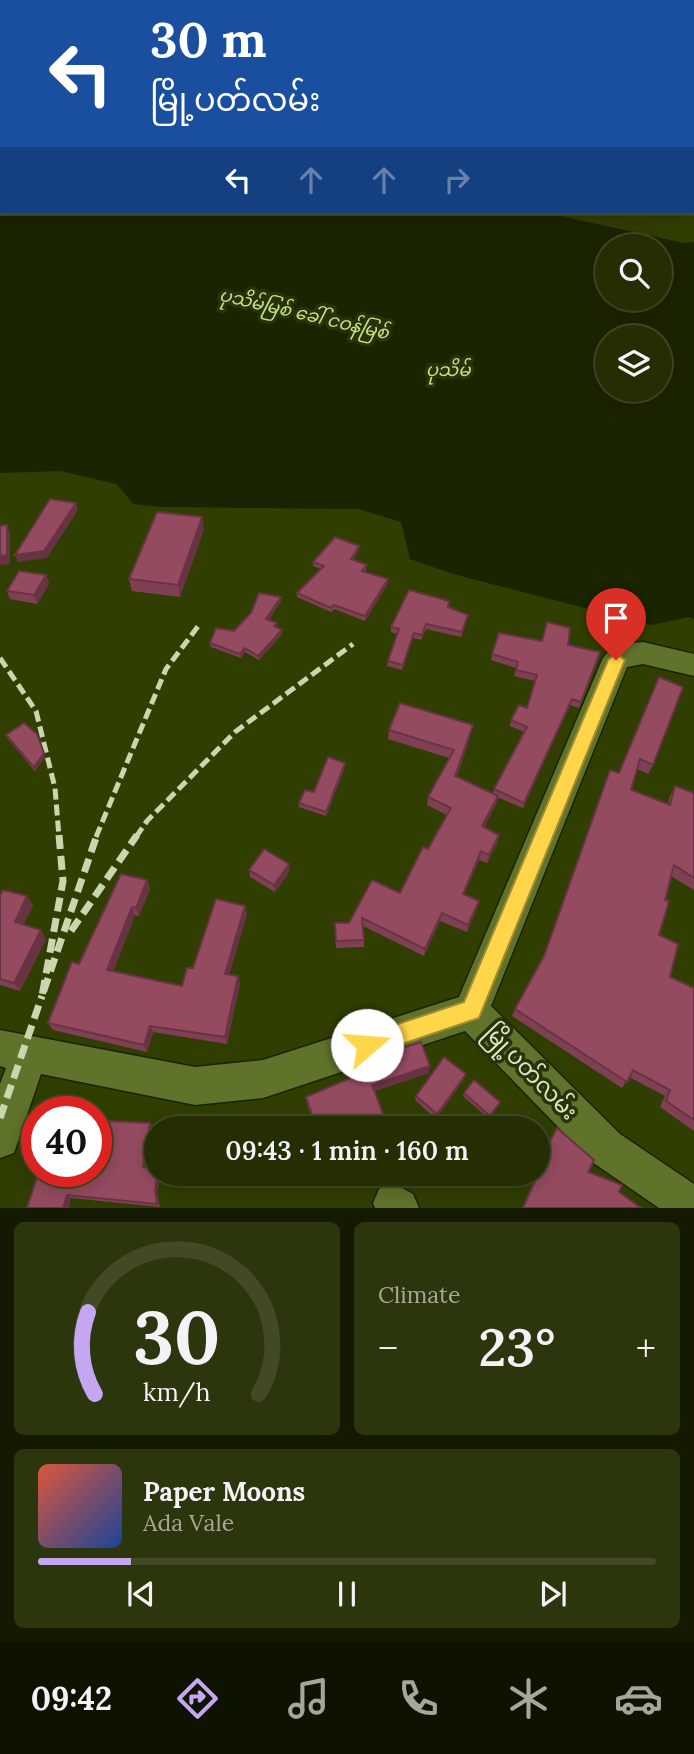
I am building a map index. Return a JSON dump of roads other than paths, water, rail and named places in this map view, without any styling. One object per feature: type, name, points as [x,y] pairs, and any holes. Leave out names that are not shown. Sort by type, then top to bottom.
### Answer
[{"type":"street","name":"မြို့ပတ်လမ်း","points":[[694,665],[636,652],[624,653],[616,660],[471,1011],[606,1148],[694,1208]]},
{"type":"street","points":[[0,1139],[14,1052],[195,1086],[263,1079],[471,1011]]},
{"type":"water","name":"ပုသိမ်","points":[[0,214],[551,214],[643,234],[595,234],[595,311],[672,311],[672,240],[694,242],[694,619],[689,617],[651,625],[453,574],[410,559],[401,522],[358,509],[161,507],[133,504],[117,484],[60,471],[0,473]]},
{"type":"railway","points":[[96,837],[166,669],[199,625]]},
{"type":"railway","points":[[136,837],[147,821],[235,732],[353,644]]},
{"type":"railway","points":[[0,658],[36,711],[55,788],[59,837]]},
{"type":"railway","points":[[42,996],[63,881],[59,835]]},
{"type":"railway","points":[[42,996],[97,835]]},
{"type":"railway","points":[[71,931],[137,835]]},
{"type":"railway","points":[[0,1118],[42,996]]},
{"type":"water label","name":"ပုသိမ်မြစ် ခေါ် ငဝန်မြစ်","points":[[304,314]]}]
